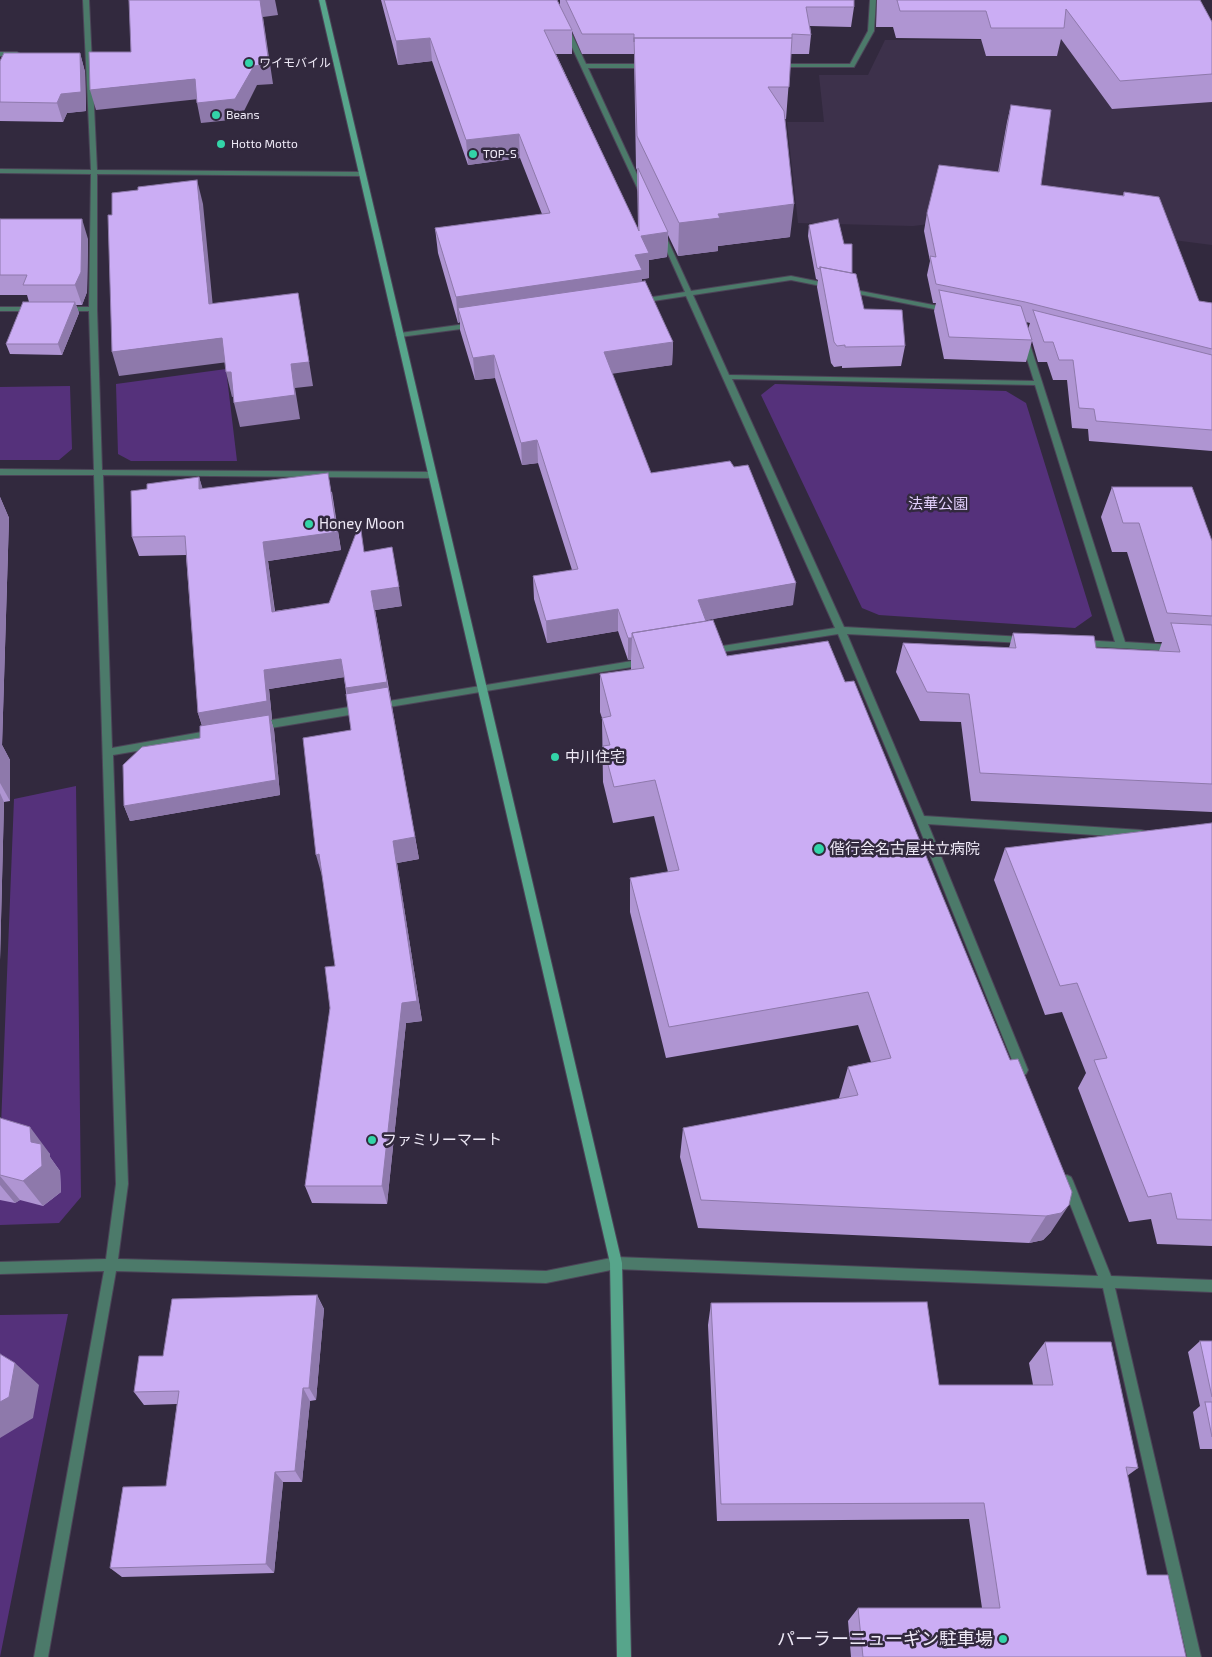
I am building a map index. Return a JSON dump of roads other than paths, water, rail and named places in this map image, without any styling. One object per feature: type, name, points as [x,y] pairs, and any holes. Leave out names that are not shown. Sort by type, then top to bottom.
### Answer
[{"type":"street","points":[[40,1657],[111,1265],[122,1184],[93,309],[94,172],[83,54],[86,0]]},
{"type":"street","points":[[322,0],[616,1264],[624,1657]]},
{"type":"street","points":[[773,66],[852,66],[871,31],[873,0]]},
{"type":"street","points":[[560,17],[649,206]]},
{"type":"street","points":[[0,54],[29,54]]},
{"type":"street","points":[[584,66],[654,66]]},
{"type":"street","points":[[0,171],[361,174]]},
{"type":"street","points":[[657,224],[840,630],[921,820],[1028,1084]]},
{"type":"street","points":[[632,302],[791,278],[953,311]]},
{"type":"street","points":[[0,309],[46,309]]},
{"type":"street","points":[[56,309],[93,309]]},
{"type":"street","points":[[400,335],[477,324]]},
{"type":"street","points":[[1022,332],[1120,645]]},
{"type":"street","points":[[727,377],[1038,382]]},
{"type":"street","points":[[0,472],[432,474]]},
{"type":"street","points":[[695,654],[840,630],[1034,640]]},
{"type":"street","points":[[1072,642],[1184,648]]},
{"type":"street","points":[[246,728],[657,660]]},
{"type":"street","points":[[108,752],[226,732]]},
{"type":"street","points":[[921,820],[1154,834]]},
{"type":"street","points":[[1064,1175],[1108,1284],[1194,1657]]},
{"type":"street","points":[[0,1268],[111,1265],[546,1277],[616,1264],[1108,1284],[1212,1286]]},
{"type":"place","name":"ワイモバイル","points":[[249,63]]},
{"type":"place","name":"Beans","points":[[216,115]]},
{"type":"place","name":"Hotto Motto","points":[[221,144]]},
{"type":"place","name":"TOP-S","points":[[473,154]]},
{"type":"place","name":"Honey Moon","points":[[309,524]]},
{"type":"place","name":"中川住宅","points":[[555,757]]},
{"type":"place","name":"偕行会名古屋共立病院","points":[[819,849]]},
{"type":"place","name":"ファミリーマート","points":[[372,1140]]},
{"type":"place","name":"パーラーニューギン駐車場","points":[[1003,1639]]},
{"type":"park label","name":"法華公園","points":[[938,504]]}]
